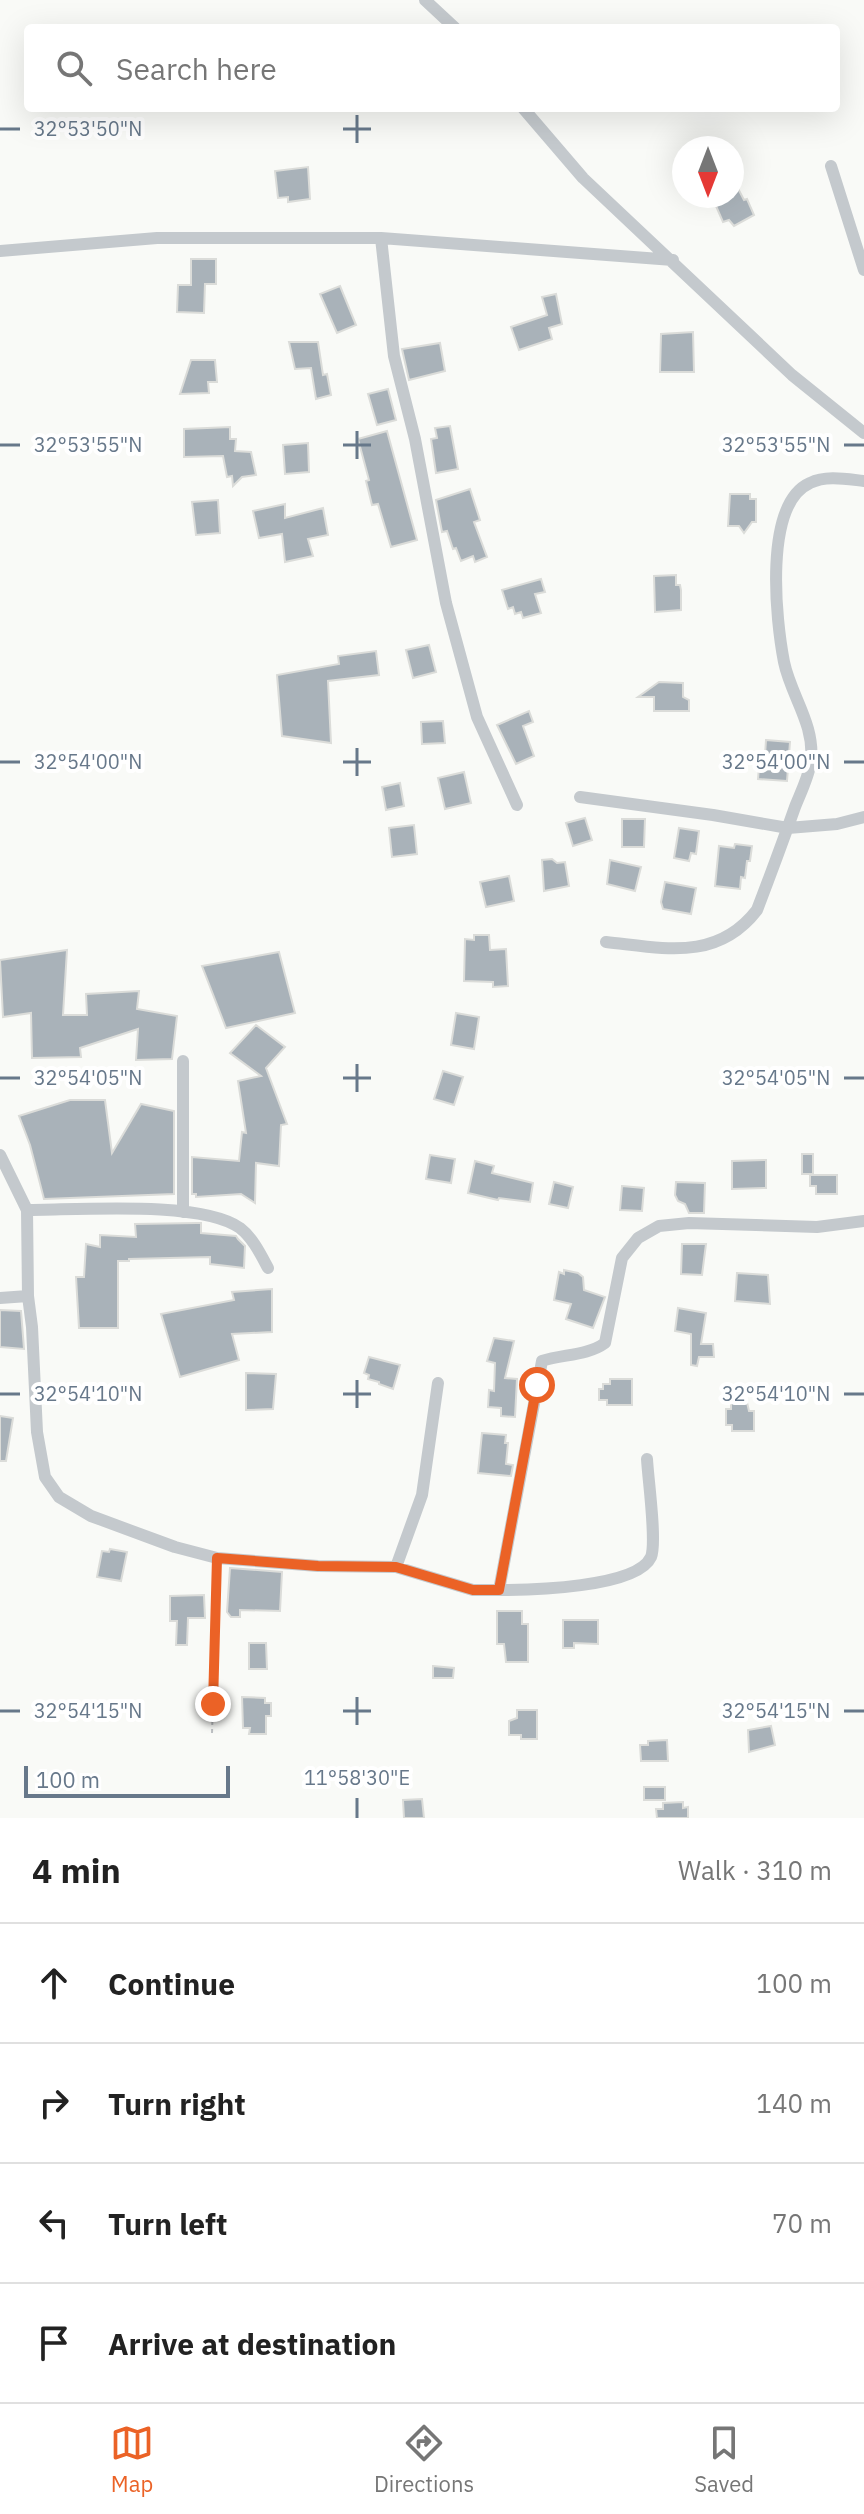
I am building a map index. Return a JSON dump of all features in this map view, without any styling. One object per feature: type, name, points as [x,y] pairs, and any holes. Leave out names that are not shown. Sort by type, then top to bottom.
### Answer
[{"type":"street","points":[[425,0],[451,24]]},
{"type":"street","points":[[526,112],[583,178],[792,375],[864,433]]},
{"type":"street","points":[[831,166],[864,270]]},
{"type":"street","points":[[0,251],[157,238],[381,238],[673,260]]},
{"type":"street","points":[[381,238],[394,356],[415,439],[446,603],[477,717],[517,805]]},
{"type":"street","points":[[606,942],[669,948],[705,947],[727,938],[746,924],[757,910],[811,763],[811,735],[784,664],[776,593],[777,557],[785,513],[796,492],[811,482],[834,478],[864,481]]},
{"type":"street","points":[[580,797],[788,828],[837,824],[864,817]]},
{"type":"street","points":[[183,1061],[183,1212]]},
{"type":"street","points":[[0,1155],[27,1210],[28,1296],[37,1432],[45,1477],[73,1507],[91,1516],[175,1547],[217,1558],[318,1566],[396,1567],[473,1590],[547,1589],[606,1580],[645,1566],[653,1551],[647,1459]]},
{"type":"street","points":[[27,1210],[183,1212],[219,1219],[240,1228],[260,1251],[268,1268]]},
{"type":"street","points":[[499,1590],[542,1361],[594,1351],[605,1343],[622,1258],[638,1238],[659,1226],[689,1223],[817,1227],[864,1221]]},
{"type":"street","points":[[0,1298],[28,1296]]},
{"type":"street","points":[[396,1567],[422,1495],[438,1383]]},
{"type":"path","points":[[212,1733],[217,1558]]},
{"type":"building","points":[[308,167],[310,199],[288,202],[288,197],[278,198],[275,171]]},
{"type":"building","points":[[747,199],[754,215],[734,226],[729,220],[723,222],[717,208],[744,208],[744,200]]},
{"type":"building","points":[[191,259],[216,259],[216,284],[205,284],[204,313],[177,312],[178,285],[191,285]]},
{"type":"building","points":[[340,286],[356,325],[337,333],[320,294]]},
{"type":"building","points":[[556,294],[562,324],[549,328],[552,339],[519,350],[511,327],[547,315],[542,297]]},
{"type":"building","points":[[693,332],[694,372],[660,372],[661,334]]},
{"type":"building","points":[[289,342],[318,342],[323,375],[327,374],[331,395],[316,399],[311,368],[295,369]]},
{"type":"building","points":[[440,343],[445,371],[409,380],[402,349]]},
{"type":"building","points":[[191,360],[215,360],[217,382],[208,382],[209,393],[180,394]]},
{"type":"building","points":[[388,389],[396,420],[377,425],[368,394]]},
{"type":"building","points":[[450,426],[458,469],[436,473],[431,439],[437,438],[435,428]]},
{"type":"building","points":[[230,427],[230,439],[236,439],[235,451],[251,452],[256,475],[242,477],[233,486],[232,476],[227,477],[223,456],[184,457],[184,429]]},
{"type":"building","points":[[387,431],[417,540],[391,547],[378,504],[372,505],[358,439]]},
{"type":"building","points":[[308,443],[309,472],[285,474],[283,445]]},
{"type":"building","points":[[470,489],[480,520],[474,522],[487,557],[475,562],[473,556],[461,561],[447,531],[442,532],[436,500]]},
{"type":"building","points":[[730,494],[750,494],[750,499],[756,499],[756,522],[752,522],[744,533],[739,526],[728,526]]},
{"type":"building","points":[[218,500],[220,533],[196,535],[192,502]]},
{"type":"building","points":[[285,504],[285,518],[323,508],[328,535],[308,539],[313,556],[285,562],[282,534],[259,538],[253,511]]},
{"type":"building","points":[[676,575],[676,585],[680,585],[681,590],[681,610],[655,612],[654,576]]},
{"type":"building","points":[[541,579],[545,592],[535,594],[541,613],[523,618],[521,612],[515,614],[513,607],[508,609],[502,590]]},
{"type":"building","points":[[429,645],[436,672],[413,678],[406,650]]},
{"type":"building","points":[[376,651],[379,675],[328,681],[331,743],[282,736],[277,675],[339,664],[338,656]]},
{"type":"building","points":[[659,682],[683,683],[683,697],[689,700],[689,711],[654,711],[654,697],[638,697]]},
{"type":"building","points":[[529,711],[533,722],[523,726],[534,756],[516,764],[497,725]]},
{"type":"building","points":[[443,721],[445,743],[422,744],[421,722]]},
{"type":"building","points":[[766,740],[790,742],[787,781],[758,779],[760,755],[765,755]]},
{"type":"building","points":[[464,772],[471,803],[445,809],[438,778]]},
{"type":"building","points":[[400,783],[404,806],[386,810],[382,787]]},
{"type":"building","points":[[585,818],[592,840],[573,846],[566,823]]},
{"type":"building","points":[[622,819],[645,819],[644,847],[622,847]]},
{"type":"building","points":[[414,825],[417,854],[392,857],[389,828]]},
{"type":"building","points":[[679,828],[699,831],[696,854],[691,853],[689,861],[674,858]]},
{"type":"building","points":[[735,844],[752,846],[740,889],[715,886],[719,846],[734,848]]},
{"type":"building","points":[[552,859],[557,863],[565,862],[569,886],[544,891],[542,860]]},
{"type":"building","points":[[610,860],[641,867],[635,891],[607,884]]},
{"type":"building","points":[[509,876],[514,901],[486,907],[480,882]]},
{"type":"building","points":[[665,882],[696,888],[691,914],[663,909],[661,902]]},
{"type":"building","points":[[474,935],[489,935],[490,950],[506,949],[508,986],[493,987],[493,982],[464,981],[465,939],[474,940]]},
{"type":"building","points":[[67,950],[63,1015],[87,1015],[86,994],[139,991],[137,1009],[177,1016],[172,1059],[136,1060],[138,1029],[80,1048],[81,1057],[32,1058],[31,1013],[3,1017],[0,960]]},
{"type":"building","points":[[279,952],[295,1013],[226,1028],[202,966]]},
{"type":"building","points":[[456,1013],[479,1017],[474,1049],[451,1045]]},
{"type":"building","points":[[256,1025],[285,1047],[266,1068],[287,1124],[281,1125],[279,1166],[256,1163],[255,1203],[241,1194],[196,1197],[192,1194],[192,1157],[239,1161],[242,1132],[246,1133],[238,1081],[261,1076],[230,1053]]},
{"type":"building","points":[[443,1071],[463,1077],[454,1105],[434,1099]]},
{"type":"building","points":[[70,1100],[105,1100],[112,1153],[141,1104],[174,1111],[174,1194],[44,1199],[19,1116]]},
{"type":"building","points":[[802,1154],[813,1154],[813,1174],[802,1174]]},
{"type":"building","points":[[430,1155],[455,1159],[451,1183],[426,1179]]},
{"type":"building","points":[[766,1160],[766,1188],[732,1189],[732,1161]]},
{"type":"building","points":[[475,1161],[494,1166],[492,1173],[533,1183],[530,1202],[498,1200],[468,1193]]},
{"type":"building","points":[[810,1175],[837,1175],[837,1194],[816,1194],[816,1186],[810,1186]]},
{"type":"building","points":[[554,1182],[573,1187],[568,1208],[549,1204]]},
{"type":"building","points":[[676,1182],[705,1183],[704,1213],[689,1213],[685,1204],[678,1201]]},
{"type":"building","points":[[622,1186],[644,1188],[642,1211],[620,1210]]},
{"type":"building","points":[[201,1223],[201,1233],[236,1236],[245,1246],[244,1268],[210,1264],[210,1257],[118,1261],[118,1328],[79,1328],[76,1277],[84,1277],[86,1244],[100,1247],[100,1235],[136,1237],[135,1224]]},
{"type":"building","points":[[682,1244],[706,1244],[702,1275],[681,1274]]},
{"type":"building","points":[[564,1270],[583,1277],[584,1290],[605,1297],[593,1328],[566,1319],[571,1304],[554,1300],[559,1272],[564,1274]]},
{"type":"building","points":[[737,1273],[768,1275],[770,1304],[735,1301]]},
{"type":"building","points":[[272,1289],[272,1332],[232,1334],[239,1360],[180,1377],[161,1314],[234,1300],[232,1292]]},
{"type":"building","points":[[678,1308],[706,1313],[701,1344],[713,1344],[714,1357],[699,1357],[697,1366],[691,1365],[691,1334],[675,1331]]},
{"type":"building","points":[[0,1310],[21,1311],[24,1349],[0,1347]]},
{"type":"building","points":[[494,1338],[514,1341],[505,1378],[517,1379],[515,1417],[501,1416],[501,1408],[488,1407],[489,1390],[494,1391],[495,1363],[487,1361]]},
{"type":"building","points":[[369,1357],[400,1365],[393,1389],[368,1379],[369,1375],[364,1373]]},
{"type":"building","points":[[246,1373],[276,1374],[273,1409],[246,1410]]},
{"type":"building","points":[[610,1379],[632,1379],[632,1405],[607,1405],[607,1400],[599,1400],[599,1389],[603,1389],[603,1384],[610,1384]]},
{"type":"building","points":[[731,1398],[746,1398],[749,1411],[754,1411],[754,1431],[732,1431],[732,1425],[726,1425],[726,1409],[731,1409]]},
{"type":"building","points":[[0,1416],[13,1418],[6,1461],[0,1461]]},
{"type":"building","points":[[482,1433],[506,1435],[506,1464],[513,1465],[511,1476],[478,1473]]},
{"type":"building","points":[[110,1549],[127,1552],[121,1581],[97,1577],[102,1551],[109,1552]]},
{"type":"building","points":[[230,1568],[282,1572],[280,1611],[240,1610],[240,1617],[231,1617],[227,1612]]},
{"type":"building","points":[[204,1595],[205,1618],[188,1618],[187,1645],[176,1645],[177,1621],[170,1621],[170,1596]]},
{"type":"building","points":[[497,1611],[522,1611],[522,1624],[528,1624],[528,1662],[506,1662],[504,1644],[497,1644]]},
{"type":"building","points":[[563,1620],[598,1620],[598,1644],[574,1643],[574,1648],[563,1648]]},
{"type":"building","points":[[249,1643],[266,1643],[267,1669],[249,1669]]},
{"type":"building","points":[[433,1666],[454,1668],[453,1678],[433,1678]]},
{"type":"building","points":[[242,1697],[265,1698],[265,1703],[271,1703],[271,1716],[266,1716],[266,1734],[249,1734],[250,1728],[243,1728]]},
{"type":"building","points":[[517,1710],[537,1710],[537,1739],[509,1735],[509,1721],[517,1718]]},
{"type":"building","points":[[771,1726],[775,1745],[749,1752],[748,1730]]},
{"type":"building","points":[[667,1740],[668,1761],[641,1761],[640,1745],[648,1745],[648,1741]]},
{"type":"building","points":[[644,1787],[665,1787],[665,1800],[644,1800]]},
{"type":"building","points":[[422,1799],[424,1818],[404,1818],[403,1800]]},
{"type":"building","points":[[683,1802],[683,1808],[688,1807],[688,1818],[657,1818],[656,1809],[663,1809],[663,1803]]},
{"type":"route","points":[[213,1704],[217,1558],[318,1566],[396,1567],[473,1590],[499,1590],[537,1385]]}]
